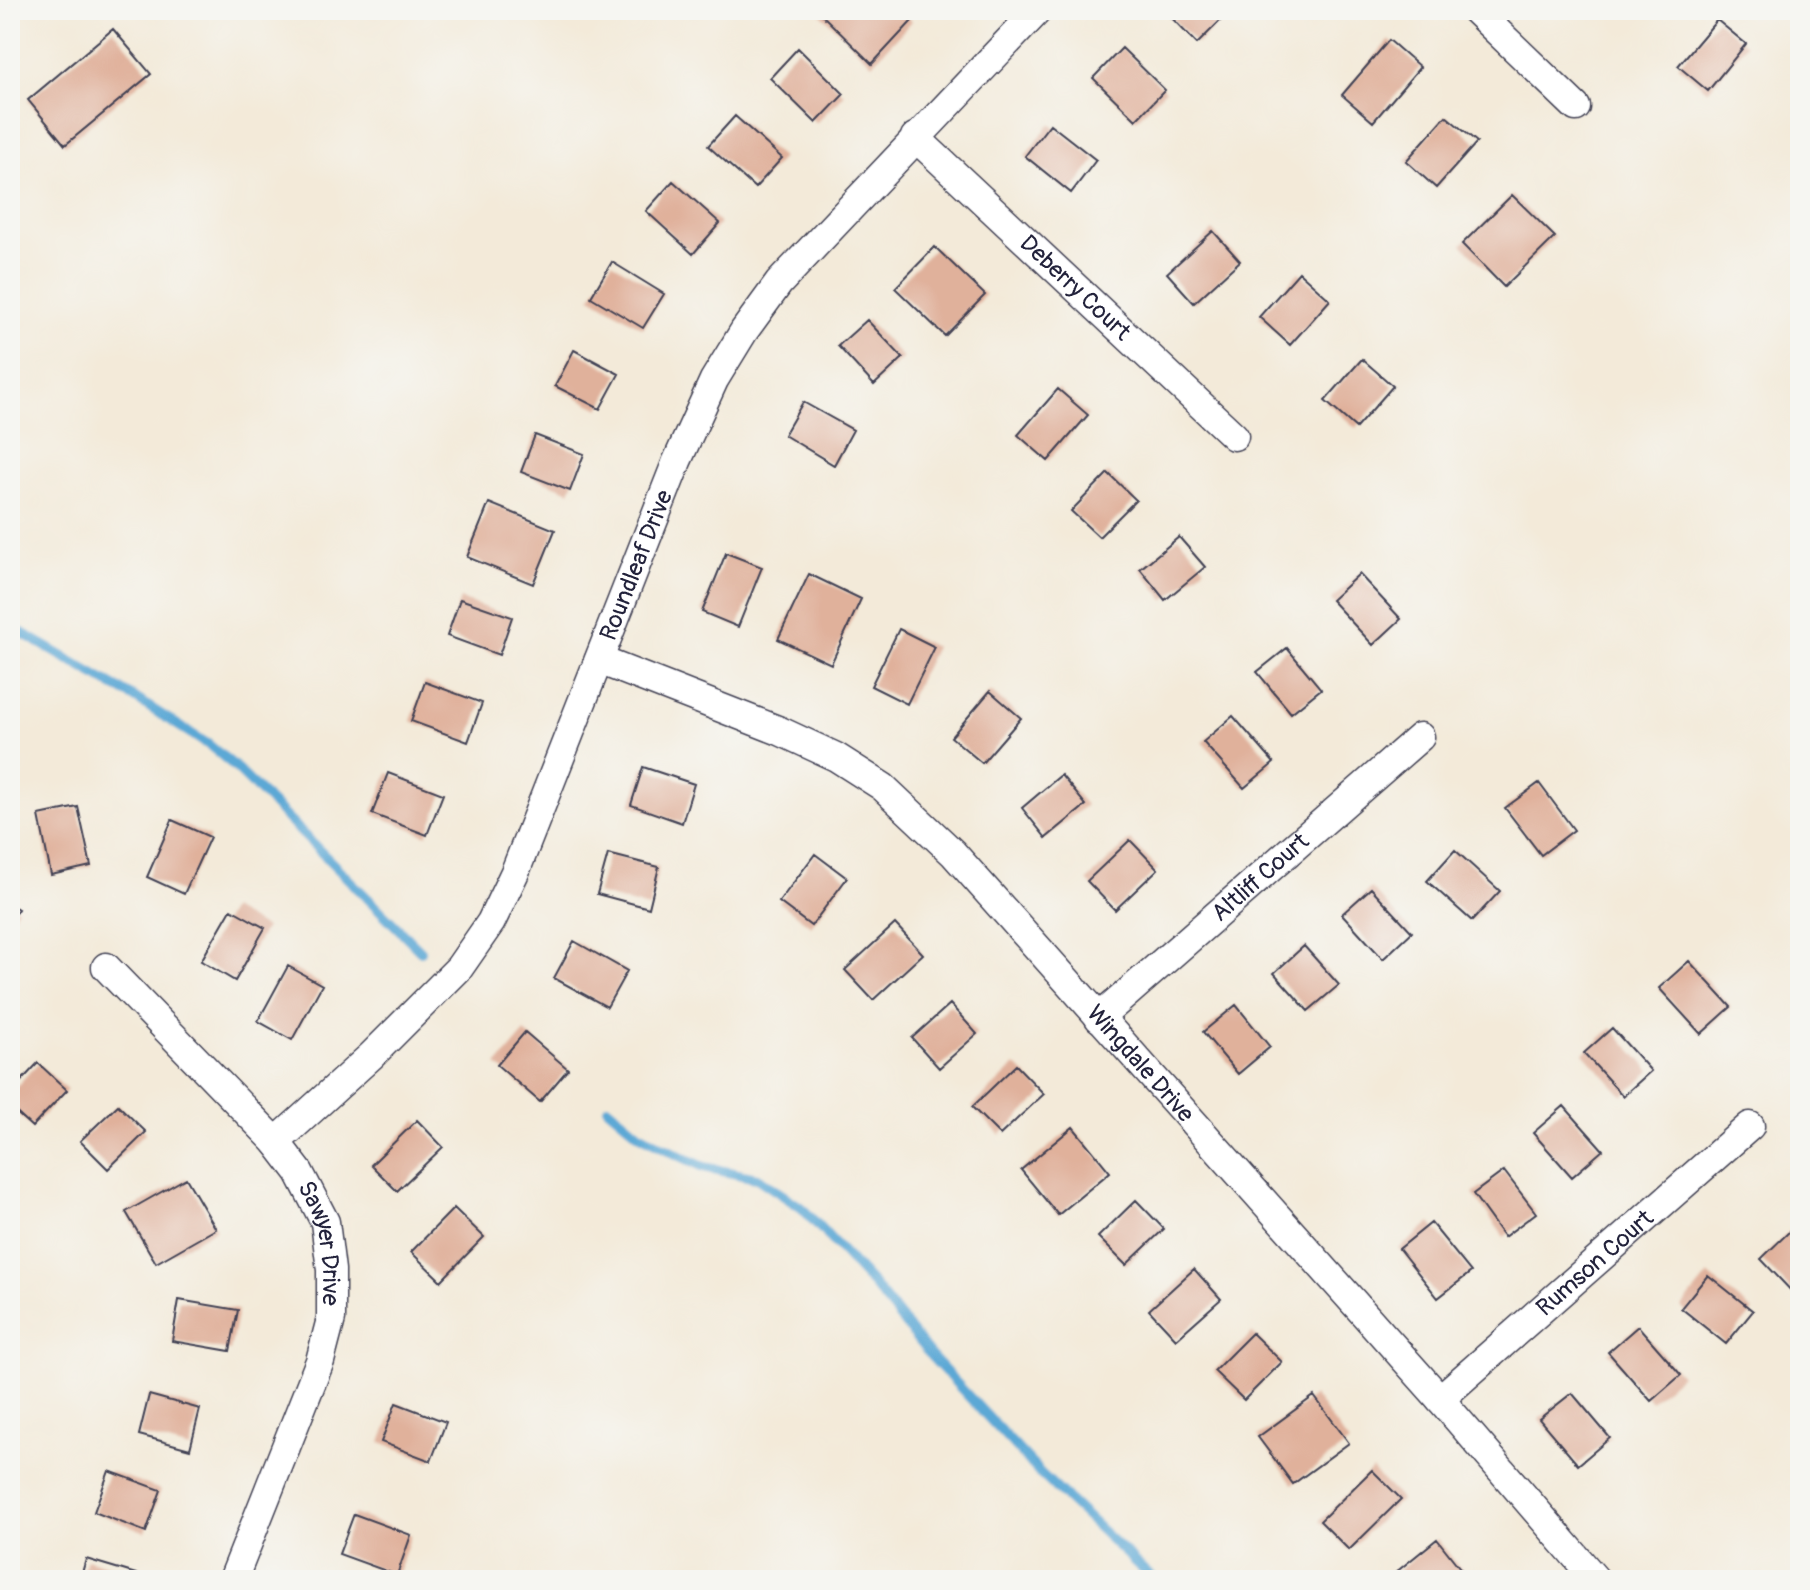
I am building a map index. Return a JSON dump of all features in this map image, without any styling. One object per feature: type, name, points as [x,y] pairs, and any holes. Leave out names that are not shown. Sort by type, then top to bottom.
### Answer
[{"type":"street","name":"Roundleaf Drive","points":[[276,1142],[433,997],[459,968],[491,922],[515,872],[677,461],[714,380],[744,331],[779,283],[1038,10]]},
{"type":"street","points":[[1475,10],[1576,107]]},
{"type":"street","name":"Deberry Court","points":[[915,137],[1234,436]]},
{"type":"street","name":"Wingdale Drive","points":[[599,660],[780,731],[836,757],[883,787],[953,853],[1440,1399],[1596,1580]]},
{"type":"street","name":"Altliff Court","points":[[1099,1018],[1420,737]]},
{"type":"street","name":"Sawyer Drive","points":[[106,967],[276,1142],[299,1172],[325,1222],[331,1270],[331,1319],[320,1361],[233,1580]]},
{"type":"street","name":"Rumson Court","points":[[1440,1399],[1750,1126]]},
{"type":"building","points":[[824,10],[901,10],[912,21],[872,64],[821,14]]},
{"type":"building","points":[[1164,10],[1221,10],[1226,15],[1197,44]]},
{"type":"building","points":[[1717,20],[1746,44],[1708,91],[1678,66]]},
{"type":"building","points":[[113,29],[151,74],[65,145],[28,100]]},
{"type":"building","points":[[1389,40],[1420,67],[1373,122],[1342,95]]},
{"type":"building","points":[[798,48],[844,94],[816,123],[770,78]]},
{"type":"building","points":[[1122,48],[1165,90],[1136,120],[1093,78]]},
{"type":"building","points":[[735,116],[782,158],[755,188],[708,146]]},
{"type":"building","points":[[1446,116],[1477,142],[1436,188],[1406,161]]},
{"type":"building","points":[[1050,124],[1096,160],[1071,193],[1025,156]]},
{"type":"building","points":[[673,181],[720,223],[693,254],[646,211]]},
{"type":"building","points":[[1512,195],[1555,237],[1504,287],[1462,244]]},
{"type":"building","points":[[1213,231],[1240,261],[1194,303],[1167,273]]},
{"type":"building","points":[[935,247],[985,295],[945,336],[895,288]]},
{"type":"building","points":[[612,262],[664,294],[643,328],[591,297]]},
{"type":"building","points":[[1299,272],[1330,300],[1290,345],[1259,317]]},
{"type":"building","points":[[867,320],[903,358],[874,385],[838,346]]},
{"type":"building","points":[[574,350],[619,374],[600,409],[555,386]]},
{"type":"building","points":[[1362,359],[1393,386],[1356,428],[1325,401]]},
{"type":"building","points":[[1058,389],[1088,415],[1048,461],[1018,435]]},
{"type":"building","points":[[803,402],[853,430],[834,465],[784,435]]},
{"type":"building","points":[[535,435],[584,454],[570,491],[521,472]]},
{"type":"building","points":[[1108,473],[1136,500],[1099,537],[1071,511]]},
{"type":"building","points":[[489,503],[555,530],[533,584],[467,557]]},
{"type":"building","points":[[1179,537],[1205,567],[1165,600],[1140,569]]},
{"type":"building","points":[[726,553],[762,567],[738,627],[702,612]]},
{"type":"building","points":[[809,574],[861,599],[831,664],[778,639]]},
{"type":"building","points":[[1359,574],[1401,619],[1373,645],[1331,600]]},
{"type":"building","points":[[460,599],[512,617],[499,655],[447,636]]},
{"type":"building","points":[[899,629],[935,647],[907,704],[871,686]]},
{"type":"building","points":[[1287,648],[1321,689],[1291,713],[1257,672]]},
{"type":"building","points":[[425,682],[482,703],[468,742],[411,721]]},
{"type":"building","points":[[990,691],[1021,718],[982,763],[951,737]]},
{"type":"building","points":[[1233,716],[1274,763],[1244,788],[1203,742]]},
{"type":"building","points":[[643,767],[694,784],[682,823],[631,805]]},
{"type":"building","points":[[388,773],[443,794],[427,835],[372,814]]},
{"type":"building","points":[[1061,775],[1086,805],[1046,838],[1022,808]]},
{"type":"building","points":[[1539,783],[1574,830],[1541,855],[1505,808]]},
{"type":"building","points":[[78,807],[91,866],[51,875],[39,815]]},
{"type":"building","points":[[172,820],[210,837],[184,894],[147,877]]},
{"type":"building","points":[[1130,840],[1158,869],[1115,910],[1087,881]]},
{"type":"building","points":[[1455,850],[1500,891],[1472,921],[1427,881]]},
{"type":"building","points":[[608,854],[659,867],[649,908],[597,894]]},
{"type":"building","points":[[815,854],[847,878],[811,926],[779,902]]},
{"type":"building","points":[[1371,888],[1412,932],[1383,959],[1342,914]]},
{"type":"building","points":[[10,904],[18,909],[10,921]]},
{"type":"building","points":[[231,909],[265,928],[235,981],[201,961]]},
{"type":"building","points":[[895,924],[923,954],[873,1000],[845,970]]},
{"type":"building","points":[[574,941],[627,971],[607,1007],[554,978]]},
{"type":"building","points":[[1304,946],[1339,985],[1308,1011],[1274,973]]},
{"type":"building","points":[[1689,961],[1731,1007],[1701,1034],[1659,988]]},
{"type":"building","points":[[288,966],[322,985],[292,1040],[258,1021]]},
{"type":"building","points":[[950,1004],[977,1034],[939,1068],[912,1038]]},
{"type":"building","points":[[1236,1005],[1270,1047],[1238,1074],[1203,1032]]},
{"type":"building","points":[[1612,1028],[1651,1071],[1623,1096],[1584,1053]]},
{"type":"building","points":[[525,1032],[568,1069],[540,1102],[497,1065]]},
{"type":"building","points":[[38,1063],[67,1090],[32,1127],[10,1107],[10,1093]]},
{"type":"building","points":[[1016,1065],[1044,1094],[1000,1135],[972,1107]]},
{"type":"building","points":[[118,1105],[146,1132],[108,1169],[80,1141]]},
{"type":"building","points":[[1564,1106],[1603,1150],[1572,1177],[1533,1133]]},
{"type":"building","points":[[417,1120],[443,1147],[397,1191],[371,1165]]},
{"type":"building","points":[[1073,1127],[1110,1172],[1058,1215],[1021,1170]]},
{"type":"building","points":[[1504,1171],[1536,1213],[1504,1237],[1473,1194]]},
{"type":"building","points":[[186,1178],[216,1229],[156,1263],[126,1212]]},
{"type":"building","points":[[1136,1200],[1164,1229],[1126,1265],[1098,1237]]},
{"type":"building","points":[[454,1208],[484,1237],[441,1281],[411,1252]]},
{"type":"building","points":[[1431,1223],[1471,1272],[1438,1298],[1399,1249]]},
{"type":"building","points":[[1791,1230],[1800,1240],[1800,1294],[1797,1297],[1761,1259]]},
{"type":"building","points":[[1194,1269],[1221,1299],[1176,1339],[1149,1310]]},
{"type":"building","points":[[1708,1275],[1753,1311],[1726,1344],[1681,1308]]},
{"type":"building","points":[[179,1300],[238,1310],[230,1351],[172,1341]]},
{"type":"building","points":[[1638,1326],[1681,1375],[1651,1401],[1608,1352]]},
{"type":"building","points":[[1252,1333],[1282,1362],[1244,1400],[1214,1371]]},
{"type":"building","points":[[1572,1393],[1610,1438],[1578,1465],[1539,1419]]},
{"type":"building","points":[[149,1395],[200,1409],[190,1449],[139,1435]]},
{"type":"building","points":[[1314,1396],[1349,1443],[1293,1484],[1258,1437]]},
{"type":"building","points":[[396,1403],[446,1422],[431,1461],[381,1442]]},
{"type":"building","points":[[1372,1470],[1401,1499],[1349,1550],[1320,1521]]},
{"type":"building","points":[[109,1471],[161,1490],[146,1532],[94,1512]]},
{"type":"building","points":[[354,1514],[411,1535],[397,1575],[339,1554]]},
{"type":"building","points":[[1437,1539],[1463,1572],[1453,1580],[1393,1580],[1390,1577]]},
{"type":"building","points":[[86,1559],[136,1574],[134,1580],[80,1580]]},
{"type":"waterway","points":[[10,626],[209,745],[232,764],[421,951]]},
{"type":"waterway","points":[[608,1108],[639,1134],[674,1153],[704,1167],[757,1178],[802,1208],[874,1286],[930,1355],[1041,1474],[1154,1580]]}]
